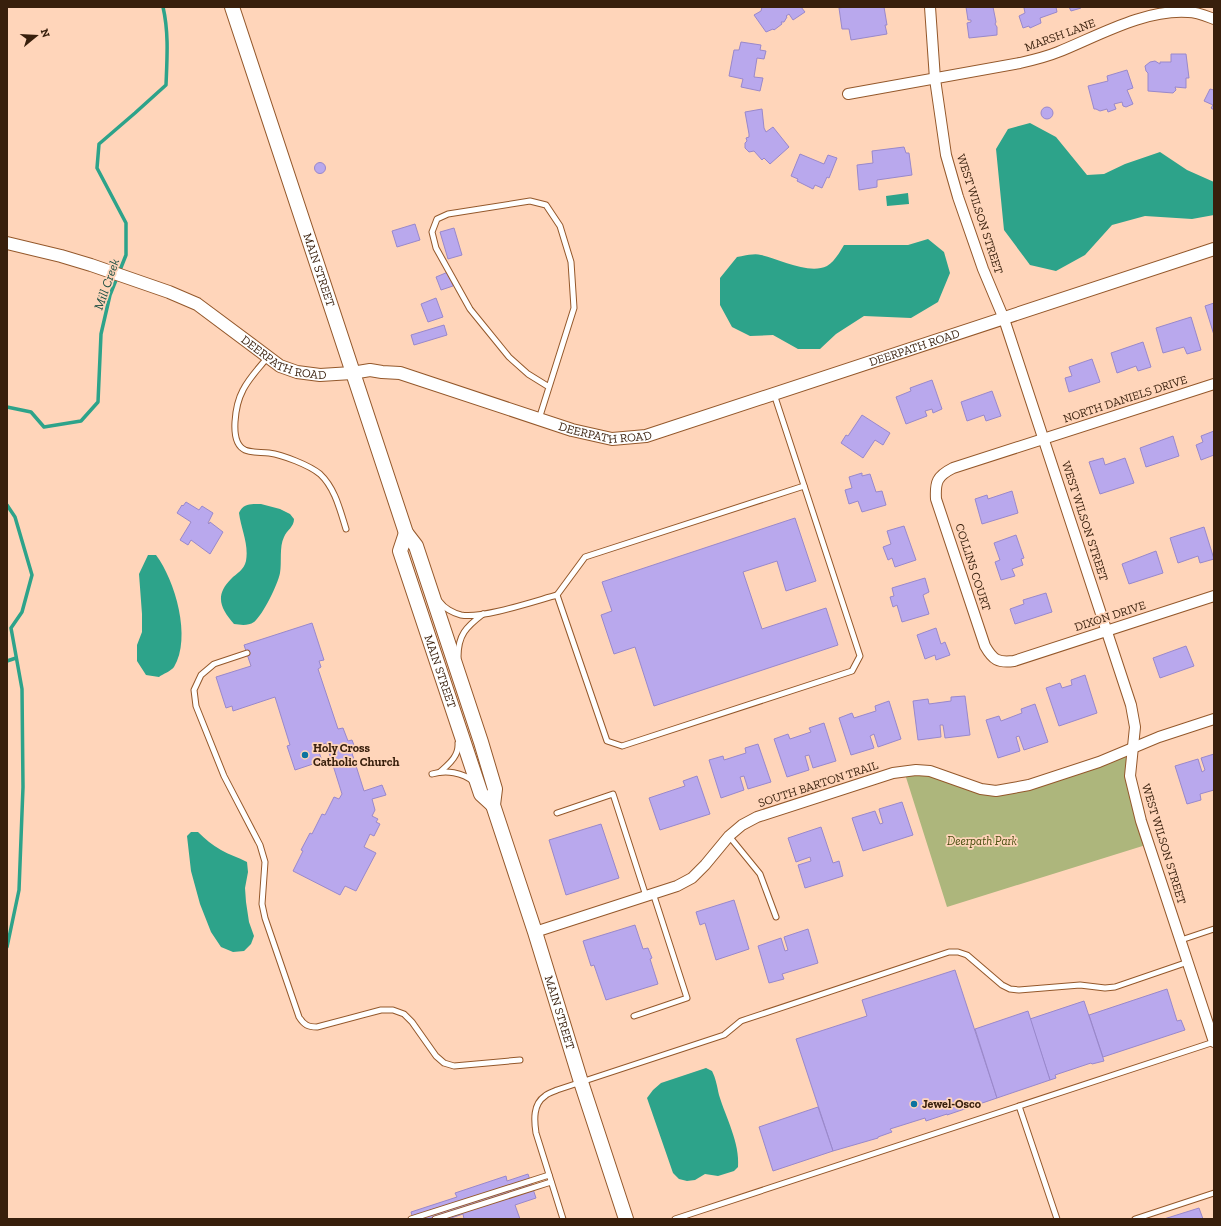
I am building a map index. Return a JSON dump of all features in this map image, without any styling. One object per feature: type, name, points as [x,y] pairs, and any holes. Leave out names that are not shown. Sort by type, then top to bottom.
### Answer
[{"type":"main road","name":"MAIN STREET","points":[[232,7],[406,533],[416,546],[430,584],[495,789],[493,805],[626,1219]]},
{"type":"main road","name":"MAIN STREET","points":[[406,533],[400,551],[481,794],[493,805]]},
{"type":"street","name":"WEST WILSON STREET","points":[[930,7],[935,79],[946,155],[983,269],[1004,319],[1131,705],[1136,727],[1130,776],[1135,798],[1141,821],[1214,1042]]},
{"type":"street","name":"MARSH LANE","points":[[848,94],[1020,64],[1040,58],[1129,23],[1152,16],[1174,12],[1189,12],[1199,13],[1214,19]]},
{"type":"street","name":"DEERPATH ROAD","points":[[7,243],[91,265],[169,292],[197,304],[267,358],[280,366],[297,372],[320,375],[370,370],[400,373],[572,430],[612,439],[646,436],[1214,249]]},
{"type":"street","name":"NORTH DANIELS DRIVE","points":[[953,468],[1214,384]]},
{"type":"street","name":"COLLINS COURT","points":[[953,468],[945,472],[938,479],[935,489],[937,501],[985,646],[990,655],[996,660],[1005,662],[1014,661]]},
{"type":"street","name":"DIXON DRIVE","points":[[1014,661],[1214,596]]},
{"type":"street","name":"SOUTH BARTON TRAIL","points":[[534,932],[677,886],[692,878],[705,865],[728,836],[742,825],[757,818],[904,771],[930,771],[981,789],[996,790],[1029,785],[1099,762],[1159,737],[1214,719]]},
{"type":"lane","points":[[539,419],[574,308],[571,262],[560,226],[546,206],[530,201],[448,214],[437,219],[432,232],[436,248],[470,309],[510,357],[528,374],[549,387]]},
{"type":"lane","points":[[267,358],[247,384],[239,401],[234,430],[238,443],[244,449],[251,452],[270,453],[282,456],[320,474],[330,485],[346,529]]},
{"type":"lane","points":[[557,595],[607,741],[622,746],[852,671],[860,656],[774,394]]},
{"type":"lane","points":[[430,584],[443,606],[448,610],[464,615],[484,614],[557,595],[585,557],[804,486]]},
{"type":"lane","points":[[458,672],[458,649],[460,637],[472,623],[484,614]]},
{"type":"lane","points":[[247,654],[214,664],[201,674],[194,690],[196,706],[224,776],[260,846],[265,874],[262,888],[262,904],[265,918],[299,1017],[303,1024],[310,1027],[317,1027],[381,1010],[393,1010],[404,1014],[412,1022],[436,1056],[444,1063],[454,1066],[520,1060]]},
{"type":"lane","points":[[440,772],[450,762],[458,749],[457,722]]},
{"type":"lane","points":[[432,774],[440,772],[462,775],[471,779],[479,786]]},
{"type":"lane","points":[[557,813],[613,794],[687,998],[634,1016]]},
{"type":"lane","points":[[728,836],[760,874],[776,917]]},
{"type":"lane","points":[[1181,940],[1214,929]]},
{"type":"lane","points":[[563,1219],[536,1133],[534,1120],[537,1106],[544,1096],[557,1090],[724,1035],[741,1022],[949,952],[958,952],[967,955],[1002,984],[1010,989],[1019,990],[1080,985],[1106,988],[1115,987],[1188,962]]},
{"type":"lane","points":[[675,1219],[1214,1042]]},
{"type":"lane","points":[[1020,1106],[1057,1219]]},
{"type":"lane","points":[[411,1219],[549,1175]]},
{"type":"lane","points":[[435,1219],[551,1182]]},
{"type":"lane","points":[[1135,1219],[1214,1193]]},
{"type":"green space","name":"Deerpath Park","points":[[1133,749],[1130,776],[1149,844],[947,907],[904,771],[916,770],[996,791]]},
{"type":"water","points":[[1030,123],[1056,137],[1087,175],[1104,174],[1125,164],[1160,152],[1187,170],[1214,182],[1214,215],[1192,219],[1145,216],[1112,225],[1085,255],[1056,271],[1030,265],[1004,230],[996,149],[1008,129]]},
{"type":"water","points":[[908,193],[909,204],[887,206],[886,196]]},
{"type":"water","points":[[928,239],[944,252],[950,273],[938,302],[911,318],[864,316],[836,334],[820,349],[798,349],[773,335],[750,336],[732,327],[720,305],[720,278],[737,257],[758,254],[803,268],[812,269],[827,266],[839,254],[844,245],[908,245]]},
{"type":"water","points":[[251,504],[261,504],[280,509],[290,514],[294,519],[294,522],[282,541],[280,573],[266,606],[254,622],[247,625],[234,624],[223,608],[221,597],[222,591],[226,585],[242,569],[246,561],[246,543],[239,513],[245,506]]},
{"type":"water","points":[[148,555],[156,555],[163,566],[175,594],[181,625],[179,655],[174,667],[159,677],[146,675],[137,661],[137,645],[142,632],[139,574]]},
{"type":"water","points":[[191,832],[198,832],[218,848],[247,862],[248,872],[245,888],[246,902],[249,922],[254,936],[251,944],[244,951],[233,952],[221,947],[211,932],[200,904],[191,871],[187,836]]},
{"type":"water","points":[[706,1068],[712,1071],[735,1140],[738,1167],[734,1171],[718,1176],[705,1174],[695,1180],[687,1181],[679,1179],[673,1173],[647,1098],[661,1083]]},
{"type":"building","points":[[762,7],[801,7],[805,12],[793,20],[789,14],[786,16],[787,17],[784,22],[781,22],[782,24],[774,30],[773,29],[766,32],[754,15],[761,11]]},
{"type":"building","points":[[884,7],[887,34],[851,40],[849,29],[842,29],[839,8]]},
{"type":"building","points":[[966,7],[993,7],[997,35],[969,38],[967,23],[971,22],[971,20],[968,20]]},
{"type":"building","points":[[1056,7],[1057,12],[1040,18],[1041,23],[1030,28],[1029,26],[1023,28],[1019,16],[1025,13],[1024,8]]},
{"type":"building","points":[[1069,7],[1081,7],[1081,8],[1071,11]]},
{"type":"building","points":[[741,42],[761,45],[760,50],[766,51],[764,59],[757,58],[754,77],[763,78],[760,91],[741,87],[743,79],[729,76],[734,50],[739,50]]},
{"type":"building","points":[[1171,54],[1186,54],[1189,78],[1186,78],[1186,88],[1175,87],[1176,90],[1173,93],[1148,91],[1148,73],[1145,66],[1150,62],[1155,61],[1160,64],[1160,62],[1171,62]]},
{"type":"building","points":[[1127,70],[1133,88],[1127,90],[1133,104],[1126,107],[1123,106],[1122,102],[1114,104],[1116,109],[1108,112],[1107,109],[1100,111],[1094,109],[1088,86],[1108,81],[1107,76]]},
{"type":"building","points":[[1210,89],[1214,90],[1214,110],[1211,108],[1213,105],[1204,101]]},
{"type":"building","points":[[1049,107],[1052,108],[1052,118],[1045,119],[1042,118],[1041,111],[1042,108]]},
{"type":"building","points":[[762,109],[764,128],[766,132],[773,127],[789,147],[770,164],[764,158],[762,160],[754,151],[749,152],[745,148],[745,143],[747,141],[746,138],[749,137],[749,134],[745,112]]},
{"type":"building","points":[[904,147],[906,153],[909,153],[912,175],[877,180],[877,187],[859,190],[857,165],[873,163],[872,151]]},
{"type":"building","points":[[800,154],[824,164],[828,155],[837,158],[829,178],[827,177],[822,188],[815,185],[813,189],[797,181],[798,179],[791,176]]},
{"type":"building","points":[[318,163],[322,163],[324,164],[324,172],[318,173],[315,170],[315,166]]},
{"type":"building","points":[[415,224],[420,240],[397,247],[392,231]]},
{"type":"building","points":[[454,228],[462,255],[448,259],[440,232]]},
{"type":"building","points":[[448,272],[453,286],[441,290],[436,277]]},
{"type":"building","points":[[436,298],[443,317],[428,322],[421,304]]},
{"type":"building","points":[[1214,303],[1214,335],[1205,306]]},
{"type":"building","points":[[1191,317],[1201,350],[1187,354],[1184,347],[1163,353],[1156,328]]},
{"type":"building","points":[[444,325],[447,335],[414,345],[411,335]]},
{"type":"building","points":[[1143,342],[1151,367],[1138,371],[1136,366],[1117,373],[1111,353]]},
{"type":"building","points":[[1092,359],[1100,382],[1069,392],[1065,378],[1072,376],[1069,367]]},
{"type":"building","points":[[932,380],[942,409],[933,413],[932,409],[925,411],[927,416],[906,424],[896,397],[911,391],[910,388]]},
{"type":"building","points":[[992,391],[1001,416],[986,421],[984,415],[967,421],[961,402]]},
{"type":"building","points":[[862,415],[890,433],[883,445],[875,440],[863,458],[841,443],[846,435],[848,436]]},
{"type":"building","points":[[1214,431],[1214,455],[1201,460],[1196,445],[1203,442],[1201,436]]},
{"type":"building","points":[[1173,436],[1179,456],[1146,467],[1140,448]]},
{"type":"building","points":[[1103,458],[1105,465],[1125,458],[1134,483],[1100,494],[1089,462]]},
{"type":"building","points":[[862,473],[862,476],[870,474],[876,492],[882,491],[886,505],[862,512],[858,501],[849,504],[845,490],[852,488],[849,477]]},
{"type":"building","points":[[1012,491],[1018,513],[982,524],[975,499],[987,495],[988,499]]},
{"type":"building","points":[[186,502],[199,510],[202,506],[213,513],[208,523],[209,524],[210,522],[223,532],[210,554],[191,540],[188,545],[180,540],[191,522],[177,513]]},
{"type":"building","points":[[795,518],[816,581],[786,591],[777,561],[743,572],[762,629],[826,608],[838,645],[654,706],[635,647],[614,654],[601,615],[612,611],[602,582]]},
{"type":"building","points":[[904,526],[916,560],[895,567],[892,558],[888,560],[883,547],[891,544],[887,531]]},
{"type":"building","points":[[1204,527],[1214,559],[1200,563],[1198,556],[1178,563],[1170,538]]},
{"type":"building","points":[[1016,535],[1024,558],[1021,559],[1023,565],[1012,569],[1015,576],[1001,580],[995,562],[1000,560],[994,543]]},
{"type":"building","points":[[1156,551],[1163,573],[1129,584],[1122,564]]},
{"type":"building","points":[[925,578],[929,592],[923,595],[929,614],[902,622],[897,605],[893,607],[890,597],[894,596],[892,588]]},
{"type":"building","points":[[1046,593],[1052,612],[1015,624],[1010,609],[1024,604],[1023,600]]},
{"type":"building","name":"Holy Cross Catholic Church","points":[[312,623],[324,660],[319,661],[321,667],[318,669],[338,729],[343,728],[348,741],[352,740],[355,748],[351,750],[364,791],[382,785],[386,795],[372,799],[375,810],[372,816],[378,819],[376,822],[380,824],[374,836],[370,834],[364,847],[376,853],[356,891],[345,886],[340,895],[293,871],[303,851],[301,850],[310,833],[312,834],[322,814],[325,815],[334,797],[339,799],[342,794],[326,743],[317,746],[322,761],[295,770],[287,746],[290,745],[275,697],[233,711],[232,706],[226,708],[216,677],[251,666],[244,645]]},
{"type":"building","points":[[936,628],[941,644],[945,642],[950,655],[936,660],[935,655],[925,659],[917,635]]},
{"type":"building","points":[[1186,646],[1194,666],[1160,678],[1153,658]]},
{"type":"building","points":[[1085,675],[1097,713],[1059,726],[1046,688],[1060,683],[1062,688],[1072,685],[1071,680]]},
{"type":"building","points":[[965,696],[970,735],[945,738],[943,725],[940,725],[941,737],[918,740],[913,701],[928,699],[929,704],[951,701],[951,697]]},
{"type":"building","points":[[889,701],[901,739],[878,747],[874,734],[870,736],[874,748],[851,755],[839,718],[852,713],[854,718],[876,711],[875,706]]},
{"type":"building","points":[[1035,704],[1048,742],[1024,750],[1019,736],[1016,737],[1020,751],[998,758],[986,720],[999,716],[1001,721],[1022,713],[1021,709]]},
{"type":"building","points":[[824,723],[836,761],[813,768],[809,755],[805,756],[809,770],[787,777],[774,739],[788,734],[790,739],[811,732],[809,728]]},
{"type":"building","points":[[758,744],[771,782],[748,789],[744,776],[740,777],[744,790],[721,798],[709,760],[723,756],[724,760],[746,753],[745,748]]},
{"type":"building","points":[[1214,754],[1214,790],[1200,794],[1201,800],[1187,804],[1175,766],[1198,759],[1202,772],[1205,770],[1201,758]]},
{"type":"building","points":[[697,776],[710,814],[660,830],[649,798],[685,786],[683,781]]},
{"type":"building","points":[[902,802],[913,835],[863,851],[852,818],[875,811],[880,824],[883,823],[879,809]]},
{"type":"building","points":[[601,824],[619,878],[566,895],[549,840]]},
{"type":"building","points":[[821,827],[833,863],[839,861],[843,876],[805,888],[798,865],[811,861],[810,857],[796,862],[788,838]]},
{"type":"building","points":[[734,900],[749,949],[716,960],[705,923],[700,925],[696,912]]},
{"type":"building","points":[[635,925],[643,949],[648,948],[652,958],[650,959],[658,984],[606,1000],[594,965],[591,966],[583,941]]},
{"type":"building","points":[[808,929],[818,963],[782,974],[784,979],[769,983],[758,946],[781,938],[785,951],[788,950],[784,937]]},
{"type":"building","points":[[955,970],[997,1098],[947,1115],[926,1121],[925,1118],[890,1129],[892,1132],[878,1138],[833,1151],[796,1039],[867,1016],[862,1000]]},
{"type":"building","points":[[1167,989],[1177,1021],[1181,1020],[1185,1030],[1103,1057],[1089,1015]]},
{"type":"building","points":[[1084,1001],[1104,1061],[1091,1063],[1055,1075],[1056,1078],[1050,1080],[1030,1019]]},
{"type":"building","points":[[1028,1011],[1050,1080],[997,1098],[975,1029]]},
{"type":"building","points":[[818,1107],[833,1151],[773,1171],[759,1127]]},
{"type":"building","points":[[528,1174],[536,1198],[515,1205],[520,1219],[464,1219],[463,1214],[448,1219],[413,1219],[411,1212],[457,1197],[455,1193],[506,1176],[507,1181]]},
{"type":"building","points":[[1199,1208],[1203,1219],[1164,1219]]},
{"type":"waterway","name":"Mill Creek","points":[[7,407],[31,412],[44,427],[81,421],[98,402],[101,334],[110,295],[126,255],[126,223],[97,168],[99,144],[166,85],[167,36],[163,7]]},
{"type":"waterway","name":"Mill Creek","points":[[7,505],[15,517],[32,575],[22,612],[11,628],[22,689],[23,787],[19,890],[7,947]]},
{"type":"waterway","name":"Mill Creek","points":[[7,661],[16,658]]},
{"type":"place","name":"Holy Cross Catholic Church","points":[[305,755]]},
{"type":"place","name":"Jewel-Osco","points":[[914,1104]]}]
